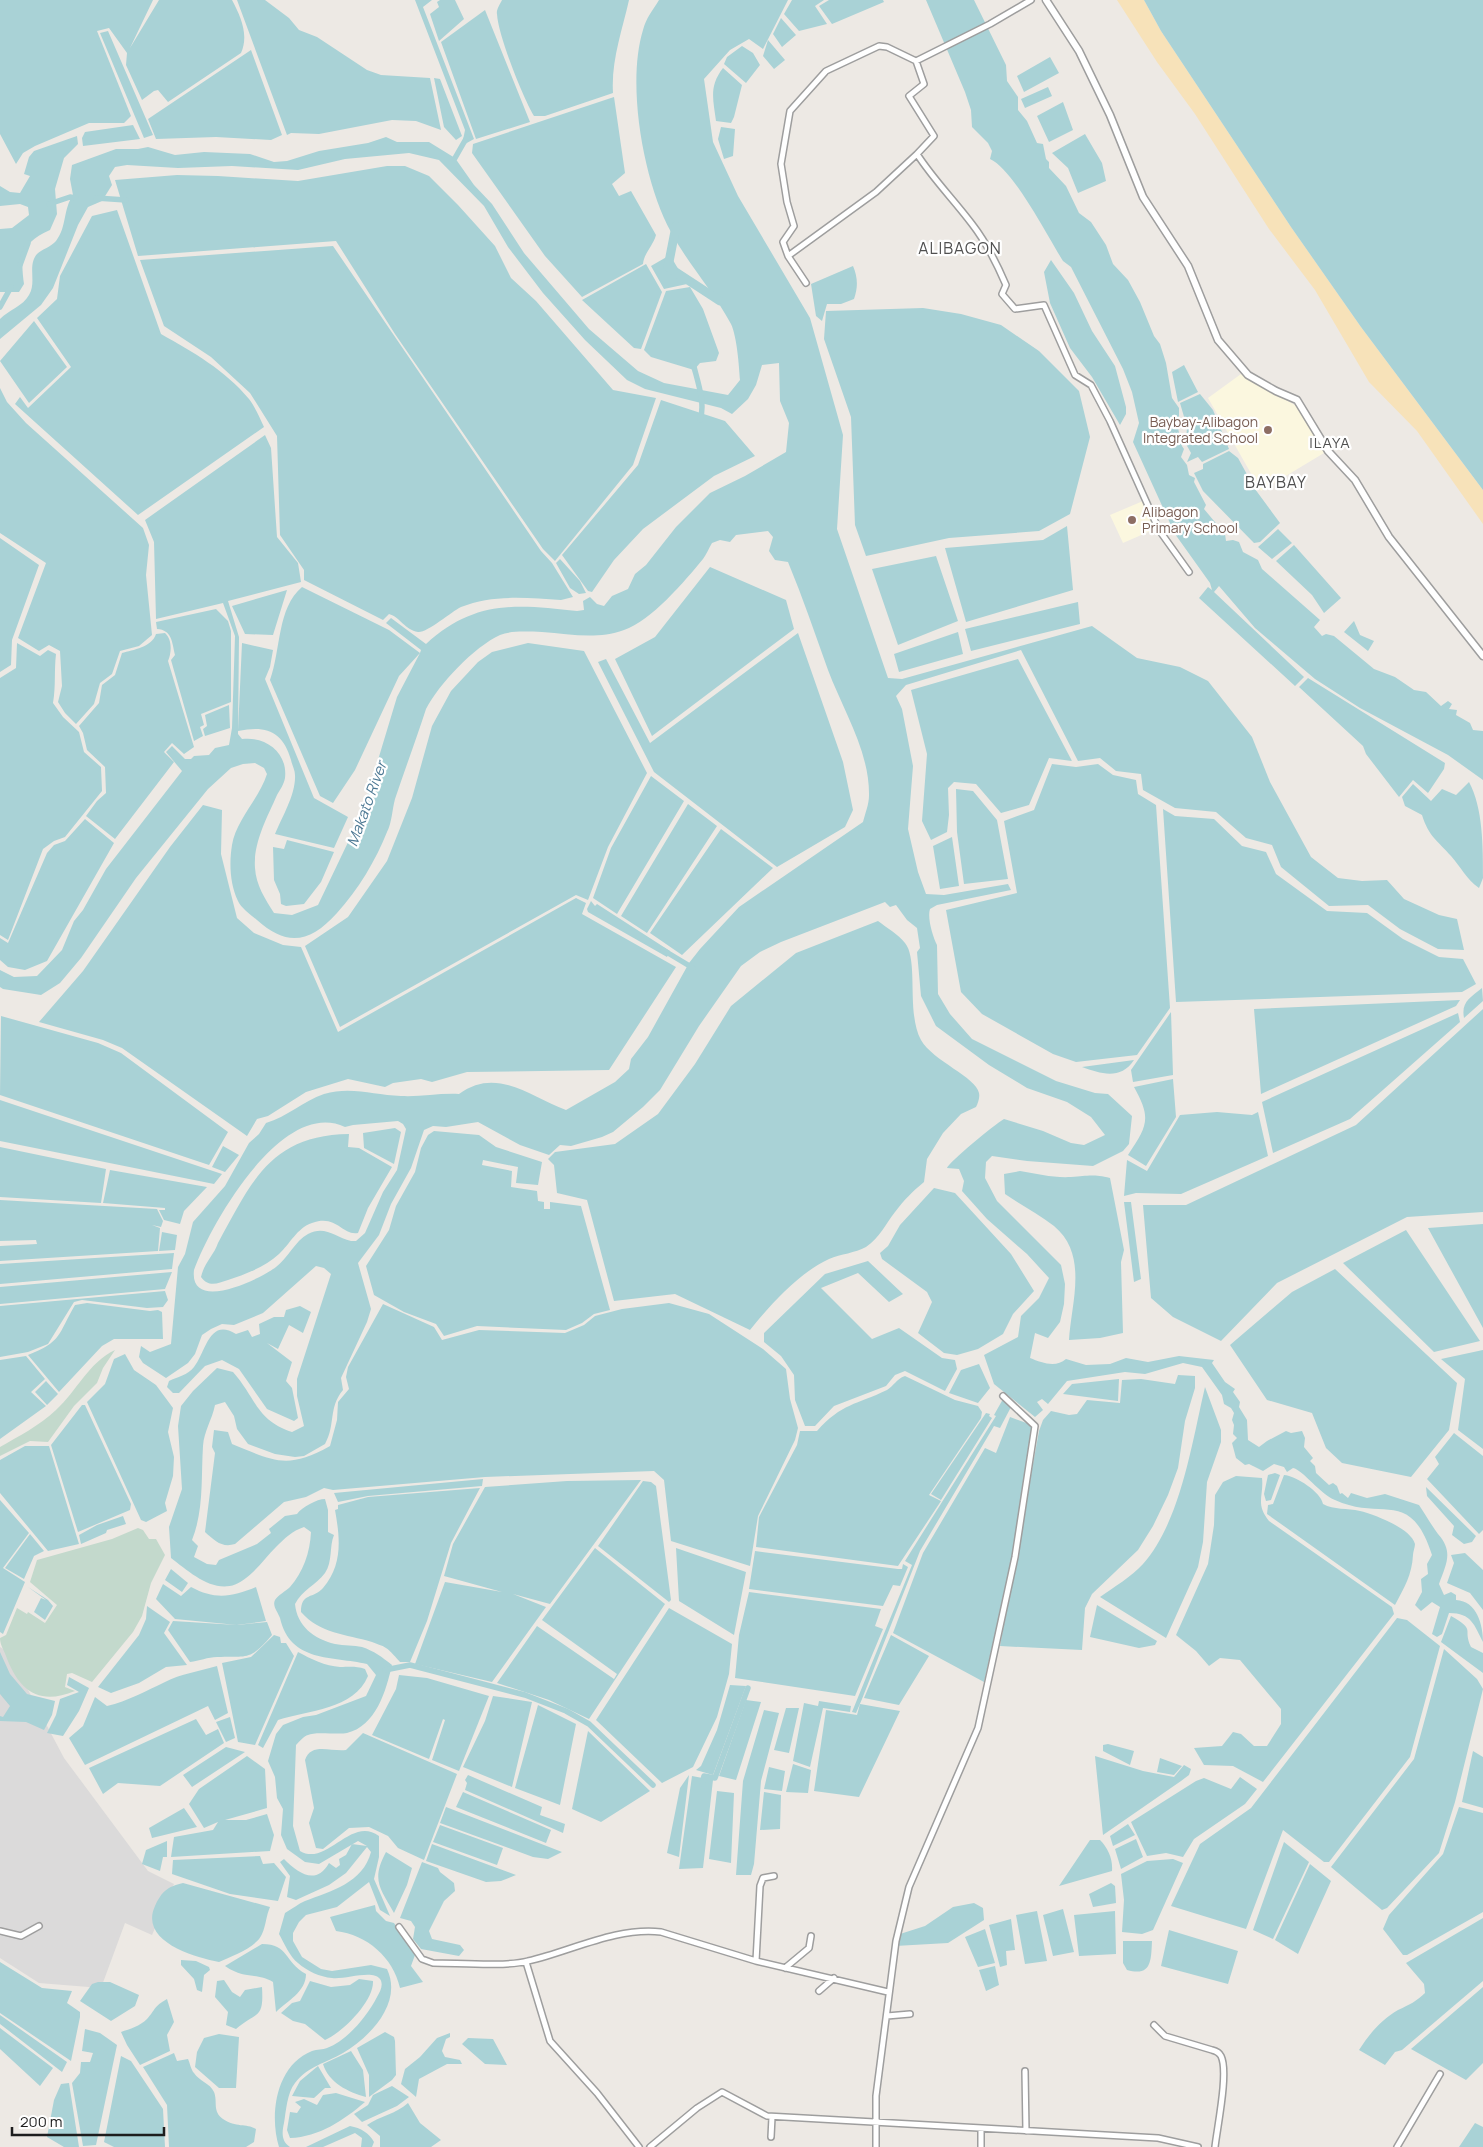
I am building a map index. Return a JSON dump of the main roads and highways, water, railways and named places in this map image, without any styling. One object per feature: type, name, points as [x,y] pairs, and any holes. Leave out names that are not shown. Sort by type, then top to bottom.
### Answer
[{"type":"water","points":[[0,0],[153,0],[130,48],[159,0],[232,0],[243,26],[243,46],[241,53],[168,102],[158,90],[142,100],[126,65],[127,53],[109,28],[97,31],[131,116],[124,123],[89,123],[35,146],[23,153],[16,164],[0,134]]},
{"type":"water","points":[[237,0],[265,0],[289,18],[299,30],[317,37],[367,70],[381,75],[430,78],[441,130],[416,121],[392,120],[319,134],[291,133],[287,135]]},
{"type":"water","points":[[415,0],[432,0],[423,7],[474,139],[465,144],[463,140],[465,130]]},
{"type":"water","points":[[440,0],[455,0],[464,19],[439,41],[430,14],[439,7],[437,2]]},
{"type":"water","points":[[502,0],[629,0],[615,58],[613,93],[545,116],[534,116],[506,51],[498,24],[497,12]]},
{"type":"water","name":"Makato River","points":[[659,0],[788,0],[763,49],[749,39],[730,50],[704,79],[713,142],[738,196],[810,318],[843,435],[837,529],[888,678],[902,679],[1092,626],[1137,658],[1180,667],[1208,681],[1252,737],[1270,782],[1311,857],[1338,878],[1362,881],[1387,880],[1404,899],[1439,915],[1457,919],[1464,950],[1438,949],[1400,929],[1368,905],[1329,906],[1281,867],[1272,845],[1246,838],[1216,812],[1175,808],[1143,790],[1141,774],[1116,771],[1100,758],[1078,761],[1021,650],[906,685],[896,696],[902,709],[913,766],[908,829],[918,872],[926,894],[944,895],[1008,884],[1011,890],[937,905],[930,909],[930,922],[937,945],[938,994],[950,1014],[972,1039],[1056,1081],[1095,1093],[1108,1094],[1132,1116],[1129,1144],[1123,1151],[1093,1166],[1027,1161],[992,1156],[986,1162],[985,1178],[997,1201],[1061,1265],[1065,1284],[1064,1304],[1060,1322],[1048,1338],[1035,1333],[1030,1358],[1053,1364],[1066,1359],[1086,1365],[1110,1364],[1126,1358],[1148,1362],[1179,1356],[1214,1360],[1212,1363],[1225,1382],[1235,1389],[1233,1392],[1240,1402],[1239,1407],[1247,1420],[1248,1440],[1259,1447],[1286,1431],[1291,1433],[1302,1431],[1305,1438],[1304,1447],[1313,1458],[1310,1461],[1315,1466],[1316,1473],[1329,1485],[1333,1483],[1337,1486],[1340,1494],[1342,1493],[1348,1498],[1351,1493],[1367,1498],[1385,1494],[1419,1505],[1446,1547],[1447,1558],[1439,1584],[1444,1595],[1451,1592],[1456,1595],[1456,1600],[1463,1601],[1474,1609],[1482,1628],[1483,1642],[1471,1621],[1463,1615],[1449,1613],[1442,1634],[1437,1637],[1432,1634],[1440,1607],[1432,1602],[1421,1611],[1415,1605],[1422,1592],[1421,1579],[1428,1574],[1427,1564],[1432,1555],[1423,1534],[1414,1521],[1404,1514],[1393,1510],[1352,1506],[1335,1500],[1293,1468],[1287,1472],[1284,1467],[1274,1464],[1263,1471],[1249,1464],[1245,1465],[1236,1458],[1232,1443],[1237,1438],[1233,1434],[1234,1425],[1232,1420],[1234,1413],[1231,1408],[1224,1404],[1222,1395],[1202,1367],[1183,1363],[1145,1374],[1125,1372],[1067,1381],[1048,1404],[1042,1399],[1037,1402],[1043,1410],[1035,1417],[994,1384],[984,1355],[1018,1337],[1021,1316],[1039,1298],[1049,1278],[1027,1254],[987,1219],[962,1191],[964,1181],[959,1169],[947,1168],[991,1128],[1004,1119],[1043,1131],[1071,1143],[1084,1145],[1105,1135],[1091,1117],[1067,1102],[1027,1088],[989,1065],[936,1026],[921,996],[917,952],[920,948],[917,928],[907,920],[896,905],[890,907],[885,902],[781,942],[760,952],[741,966],[699,1026],[660,1090],[613,1132],[571,1146],[560,1145],[549,1155],[520,1145],[478,1122],[446,1127],[433,1126],[424,1130],[411,1168],[391,1204],[379,1235],[358,1263],[371,1309],[367,1322],[341,1378],[343,1390],[335,1403],[330,1430],[325,1444],[304,1456],[295,1457],[275,1454],[248,1444],[237,1429],[234,1416],[225,1402],[215,1405],[204,1441],[200,1506],[192,1540],[198,1546],[194,1557],[207,1564],[216,1565],[219,1560],[257,1544],[271,1533],[269,1529],[285,1516],[297,1514],[310,1504],[325,1499],[328,1510],[328,1532],[334,1535],[329,1564],[325,1573],[318,1581],[298,1599],[295,1604],[296,1612],[303,1625],[320,1639],[335,1644],[362,1647],[378,1654],[392,1665],[383,1696],[365,1723],[347,1733],[311,1734],[296,1745],[293,1826],[300,1851],[310,1854],[320,1852],[359,1832],[369,1831],[379,1836],[379,1857],[374,1879],[390,1916],[380,1910],[369,1882],[337,1907],[306,1915],[299,1922],[293,1933],[293,1941],[302,1957],[321,1969],[332,1971],[371,1965],[387,1969],[391,1982],[391,1994],[381,2018],[364,2038],[343,2053],[311,2069],[300,2077],[292,2087],[286,2108],[283,2130],[284,2139],[290,2147],[279,2147],[276,2134],[276,2106],[278,2092],[290,2067],[312,2051],[325,2049],[335,2044],[356,2027],[368,2012],[382,1984],[380,1979],[371,1975],[332,1978],[310,1971],[292,1957],[279,1934],[285,1913],[302,1902],[345,1884],[361,1871],[367,1863],[371,1852],[367,1847],[346,1873],[329,1885],[296,1900],[287,1897],[290,1876],[280,1862],[284,1859],[295,1869],[313,1876],[324,1870],[329,1863],[336,1868],[340,1865],[339,1859],[346,1855],[352,1845],[319,1864],[305,1862],[287,1849],[281,1835],[283,1809],[277,1798],[275,1777],[268,1761],[276,1734],[283,1725],[366,1696],[376,1675],[367,1664],[327,1658],[303,1650],[293,1643],[285,1633],[274,1602],[278,1596],[290,1587],[302,1569],[309,1547],[311,1532],[304,1527],[292,1533],[246,1578],[236,1584],[216,1586],[197,1577],[171,1558],[169,1527],[182,1489],[178,1426],[181,1406],[193,1391],[217,1368],[233,1372],[264,1415],[280,1427],[292,1432],[304,1426],[297,1396],[297,1379],[331,1274],[324,1268],[316,1266],[263,1313],[234,1325],[222,1324],[211,1329],[202,1335],[195,1354],[188,1363],[166,1378],[143,1363],[139,1357],[141,1346],[150,1352],[171,1344],[178,1267],[185,1254],[193,1222],[225,1186],[249,1143],[259,1134],[266,1123],[281,1117],[316,1097],[334,1092],[353,1091],[408,1096],[459,1094],[473,1086],[487,1083],[500,1083],[513,1087],[566,1110],[615,1082],[629,1069],[631,1059],[648,1037],[689,963],[739,907],[863,822],[869,796],[865,763],[788,562],[775,560],[769,551],[773,537],[768,531],[736,535],[730,542],[720,540],[712,543],[703,559],[667,599],[645,618],[624,630],[593,636],[542,632],[510,632],[500,635],[479,648],[448,678],[426,709],[395,799],[389,828],[366,874],[337,913],[317,931],[308,936],[288,938],[278,935],[244,909],[239,904],[235,894],[230,867],[234,836],[267,774],[264,768],[255,763],[243,764],[231,768],[208,789],[136,878],[81,958],[60,983],[41,995],[3,989],[0,987],[0,970],[14,977],[37,976],[62,950],[74,921],[83,910],[106,869],[182,771],[166,752],[172,746],[185,759],[191,759],[194,756],[209,755],[215,748],[229,745],[232,728],[235,636],[223,603],[156,619],[154,542],[145,520],[265,435],[271,448],[277,537],[298,563],[301,582],[228,601],[239,637],[238,734],[242,739],[259,740],[267,743],[279,753],[285,769],[284,782],[258,840],[255,859],[257,880],[274,913],[292,915],[318,905],[362,813],[397,697],[421,650],[386,623],[391,618],[426,644],[461,619],[497,608],[534,607],[577,611],[584,610],[583,601],[590,597],[597,604],[604,606],[612,596],[628,589],[635,574],[646,565],[676,527],[710,493],[745,476],[786,452],[789,423],[780,401],[779,363],[762,365],[756,385],[748,399],[732,414],[721,408],[645,389],[627,380],[585,340],[543,293],[508,247],[484,206],[439,160],[409,153],[345,159],[298,170],[232,166],[178,168],[127,165],[115,167],[109,176],[112,185],[102,201],[88,207],[78,225],[53,288],[41,305],[0,339],[0,319],[20,305],[29,295],[32,285],[34,259],[39,252],[54,243],[59,236],[73,195],[70,179],[72,165],[116,149],[148,147],[175,155],[204,152],[250,154],[274,162],[287,161],[319,151],[368,143],[386,137],[397,142],[429,142],[455,158],[474,185],[492,204],[524,253],[589,329],[638,371],[664,383],[728,395],[740,380],[735,336],[724,312],[685,255],[661,212],[653,188],[640,133],[636,78],[638,52],[644,26]],"holes":[[[398,1121],[406,1129],[397,1170],[383,1192],[365,1233],[356,1241],[351,1241],[325,1231],[314,1232],[303,1237],[276,1267],[255,1279],[227,1290],[213,1291],[202,1290],[195,1283],[194,1270],[216,1224],[233,1196],[274,1147],[298,1130],[321,1123],[345,1127]],[[358,1841],[367,1846],[353,1844]]]},
{"type":"water","points":[[792,0],[824,0],[815,6],[827,24],[799,31],[784,14]]},
{"type":"water","points":[[829,0],[883,0],[884,2],[832,24],[819,6]]},
{"type":"water","points":[[926,0],[974,0],[1006,65],[1007,81],[1018,97],[1018,110],[1027,121],[1037,143],[1043,144],[1049,168],[1066,186],[1079,213],[1091,222],[1106,245],[1113,264],[1128,280],[1140,302],[1154,336],[1160,344],[1166,363],[1172,398],[1179,408],[1179,416],[1175,422],[1184,449],[1181,457],[1187,465],[1189,475],[1195,478],[1194,482],[1206,505],[1204,509],[1225,534],[1226,541],[1233,540],[1239,542],[1243,552],[1258,560],[1262,569],[1320,620],[1314,627],[1322,636],[1326,634],[1334,636],[1374,669],[1395,677],[1414,690],[1426,692],[1441,706],[1448,701],[1452,704],[1449,709],[1457,710],[1456,715],[1470,723],[1473,730],[1483,731],[1483,780],[1448,755],[1360,708],[1315,679],[1255,628],[1219,586],[1214,592],[1304,677],[1295,686],[1199,598],[1208,587],[1212,590],[1210,583],[1175,534],[1133,442],[1139,423],[1132,392],[1123,369],[1071,267],[1063,261],[1019,189],[999,165],[990,159],[992,151],[988,143],[972,127],[971,110],[965,92]]},
{"type":"water","points":[[1144,0],[1483,0],[1483,490],[1361,327],[1291,227],[1161,31]]},
{"type":"water","points":[[485,10],[530,122],[476,139],[441,42]]},
{"type":"water","points":[[781,18],[796,35],[782,47],[773,34]]},
{"type":"water","points":[[108,31],[153,135],[144,138],[100,33]]},
{"type":"water","points":[[768,40],[785,60],[774,69],[763,56]]},
{"type":"water","points":[[742,46],[753,53],[760,65],[746,83],[724,64],[727,57]]},
{"type":"water","points":[[251,50],[282,135],[271,140],[216,137],[156,139],[148,119]]},
{"type":"water","points":[[1050,57],[1059,73],[1024,92],[1017,76]]},
{"type":"water","points":[[723,68],[742,85],[731,123],[716,121],[713,93],[716,81]]},
{"type":"water","points":[[434,78],[440,79],[462,136],[456,140],[444,127]]},
{"type":"water","points":[[1048,87],[1052,96],[1025,108],[1021,99]]},
{"type":"water","points":[[614,97],[625,173],[612,184],[619,196],[631,191],[656,235],[643,264],[582,297],[545,256],[472,153],[473,144]]},
{"type":"water","points":[[1063,102],[1073,130],[1049,142],[1037,116]]},
{"type":"water","points":[[133,125],[140,139],[83,146],[82,138],[85,132]]},
{"type":"water","points":[[721,127],[735,129],[733,156],[724,159],[718,139]]},
{"type":"water","points":[[1085,134],[1102,163],[1106,181],[1078,193],[1068,168],[1052,153]]},
{"type":"water","points":[[77,136],[78,144],[64,158],[55,189],[57,214],[50,230],[28,245],[25,251],[22,265],[24,284],[19,292],[0,292],[0,229],[12,228],[29,215],[28,207],[20,204],[0,206],[0,186],[10,192],[20,193],[30,176],[24,174],[29,157],[34,151]]},
{"type":"water","points":[[387,166],[405,166],[429,176],[495,246],[511,278],[536,301],[613,390],[656,398],[633,465],[555,561],[543,549],[395,334],[336,241],[138,256],[115,180],[177,175],[298,181]]},
{"type":"water","points":[[117,210],[161,334],[197,355],[230,379],[249,399],[264,427],[138,515],[15,404],[20,397],[28,408],[71,367],[37,318],[57,299],[60,276],[92,216]]},
{"type":"water","points":[[333,246],[541,551],[552,563],[573,597],[561,600],[523,598],[485,600],[461,607],[433,626],[418,632],[413,631],[389,614],[383,620],[304,580],[304,570],[280,535],[277,436],[250,393],[211,357],[164,326],[140,260]]},
{"type":"water","points":[[670,255],[687,284],[664,289],[651,266]]},
{"type":"water","points":[[1051,260],[1074,293],[1092,331],[1115,366],[1126,407],[1126,414],[1120,425],[1092,377],[1070,348],[1050,303],[1044,272]]},
{"type":"water","points":[[646,264],[662,292],[641,349],[634,348],[582,300]]},
{"type":"water","points":[[853,266],[857,282],[854,299],[841,304],[827,304],[822,321],[816,316],[811,284]]},
{"type":"water","points":[[690,287],[703,309],[719,353],[716,361],[700,363],[694,370],[651,357],[644,350],[666,291]]},
{"type":"water","points":[[923,308],[961,314],[1001,325],[1039,351],[1079,391],[1090,437],[1070,514],[1039,531],[949,538],[866,556],[855,525],[851,417],[824,339],[826,311]]},
{"type":"water","points":[[34,321],[67,367],[29,403],[0,361]]},
{"type":"water","points":[[1184,365],[1198,392],[1178,402],[1172,372]]},
{"type":"water","points":[[0,388],[7,402],[26,423],[143,528],[149,545],[146,575],[152,635],[139,646],[120,651],[112,674],[100,683],[94,704],[76,724],[65,713],[58,702],[62,686],[60,651],[49,645],[39,651],[18,638],[46,563],[0,533]]},
{"type":"water","points":[[1200,394],[1213,410],[1229,449],[1202,462],[1198,457],[1187,462],[1191,453],[1186,444],[1187,427],[1180,403]]},
{"type":"water","points":[[661,400],[725,421],[755,456],[714,476],[643,529],[614,560],[592,592],[588,591],[562,555],[638,465]]},
{"type":"water","points":[[1229,451],[1238,458],[1255,489],[1280,523],[1260,542],[1254,543],[1203,491],[1194,473],[1203,469],[1203,464]]},
{"type":"water","points":[[1067,526],[1073,590],[966,622],[945,548],[1043,540]]},
{"type":"water","points":[[1278,529],[1292,543],[1272,559],[1258,547]]},
{"type":"water","points":[[0,538],[39,565],[12,640],[11,665],[0,672]]},
{"type":"water","points":[[1294,545],[1341,598],[1324,613],[1312,595],[1276,561]]},
{"type":"water","points":[[936,556],[958,621],[898,645],[872,569]]},
{"type":"water","points":[[560,559],[580,581],[586,593],[579,594],[570,588],[556,563]]},
{"type":"water","points":[[710,567],[786,600],[794,629],[652,736],[615,659],[655,637]]},
{"type":"water","points":[[302,587],[389,630],[420,653],[399,676],[355,770],[333,803],[320,796],[270,680],[284,618],[288,606]]},
{"type":"water","points":[[287,590],[273,635],[245,634],[232,606]]},
{"type":"water","points":[[1078,602],[1080,624],[971,651],[965,629]]},
{"type":"water","points":[[216,609],[228,621],[231,631],[231,702],[201,714],[204,725],[200,727],[203,736],[194,741],[171,660],[175,655],[172,641],[166,632],[157,629],[156,622]]},
{"type":"water","points":[[1354,621],[1360,635],[1374,641],[1368,651],[1344,632]]},
{"type":"water","points":[[958,632],[963,654],[899,672],[894,654]]},
{"type":"water","points":[[165,633],[171,646],[168,661],[194,747],[184,754],[172,743],[164,752],[174,762],[115,839],[86,816],[97,801],[106,793],[105,767],[87,750],[83,733],[79,726],[99,703],[102,685],[115,675],[122,653],[142,647],[151,642],[156,634]]},
{"type":"water","points":[[798,633],[843,762],[853,810],[845,827],[777,867],[654,772],[598,662],[606,659],[650,743]]},
{"type":"water","points":[[17,643],[40,656],[48,650],[56,654],[53,703],[63,717],[79,732],[84,752],[101,767],[102,791],[65,837],[54,841],[43,849],[8,940],[0,935],[0,678],[16,668]]},
{"type":"water","points":[[242,643],[273,650],[270,667],[265,679],[314,798],[348,817],[334,848],[275,834],[291,798],[295,773],[288,750],[278,736],[272,732],[257,729],[238,731]]},
{"type":"water","points":[[528,643],[584,651],[647,773],[608,847],[588,900],[576,895],[340,1027],[305,946],[348,917],[387,861],[412,798],[432,726],[451,691],[478,662],[492,652]]},
{"type":"water","points":[[1018,659],[1072,761],[1049,758],[1029,805],[1001,813],[976,784],[954,782],[948,788],[949,815],[947,832],[931,840],[922,821],[927,754],[911,690]]},
{"type":"water","points":[[1308,678],[1445,763],[1444,769],[1428,793],[1413,780],[1399,797],[1366,754],[1363,746],[1299,687]]},
{"type":"water","points":[[229,705],[230,728],[205,736],[203,729],[207,726],[205,715]]},
{"type":"water","points":[[1052,764],[1076,767],[1098,764],[1113,775],[1136,780],[1138,794],[1156,805],[1170,1008],[1137,1055],[1076,1062],[1053,1054],[982,1014],[961,992],[946,910],[1017,893],[1004,821],[1034,810]]},
{"type":"water","points":[[651,776],[684,801],[617,914],[593,898],[611,848]]},
{"type":"water","points":[[1469,782],[1474,792],[1480,815],[1483,878],[1479,888],[1434,838],[1422,815],[1405,806],[1402,797],[1413,784],[1431,801],[1442,789],[1456,795]]},
{"type":"water","points":[[956,789],[973,791],[997,820],[1008,879],[964,884],[957,832]]},
{"type":"water","points":[[688,804],[717,826],[647,933],[621,916]]},
{"type":"water","points":[[203,805],[222,810],[221,854],[237,918],[254,933],[283,945],[301,947],[338,1032],[576,898],[586,903],[582,914],[676,967],[609,1070],[467,1072],[432,1082],[421,1079],[393,1083],[385,1087],[348,1079],[306,1092],[268,1116],[257,1119],[247,1136],[122,1048],[103,1040],[39,1022],[83,971],[170,847]]},
{"type":"water","points":[[1163,809],[1175,816],[1214,819],[1242,846],[1266,852],[1276,874],[1327,911],[1367,913],[1403,939],[1439,957],[1463,959],[1476,984],[1462,992],[1176,1002]]},
{"type":"water","points":[[85,819],[114,843],[47,961],[25,970],[8,967],[0,960],[0,938],[8,943],[47,853],[54,845],[65,841]]},
{"type":"water","points":[[721,829],[773,868],[682,955],[650,933]]},
{"type":"water","points":[[952,837],[959,886],[940,889],[933,846]]},
{"type":"water","points":[[287,840],[334,852],[321,882],[304,904],[286,906],[281,904],[280,894],[274,880],[273,847],[284,849]]},
{"type":"water","points":[[591,901],[595,906],[597,904],[670,951],[667,957],[588,912],[587,909]]},
{"type":"water","points":[[878,921],[899,937],[909,951],[914,1016],[921,1040],[935,1055],[970,1081],[979,1093],[976,1107],[961,1114],[943,1133],[927,1159],[924,1182],[912,1192],[871,1243],[862,1249],[829,1259],[807,1272],[776,1300],[750,1330],[675,1294],[614,1301],[587,1200],[557,1193],[554,1165],[548,1159],[555,1152],[615,1144],[658,1114],[695,1064],[731,1006],[796,953]]},
{"type":"water","points":[[1482,988],[1483,1001],[1464,1018],[1465,1004]]},
{"type":"water","points":[[1460,1000],[1456,1006],[1261,1094],[1254,1009]]},
{"type":"water","points":[[1483,1009],[1483,1212],[1407,1217],[1277,1283],[1221,1341],[1173,1317],[1151,1298],[1143,1205],[1186,1205],[1356,1125]]},
{"type":"water","points":[[1171,1012],[1173,1075],[1133,1082],[1131,1070]]},
{"type":"water","points":[[1458,1013],[1460,1022],[1350,1119],[1273,1153],[1262,1102]]},
{"type":"water","points":[[1,1016],[98,1043],[121,1053],[228,1132],[209,1165],[0,1095]]},
{"type":"water","points":[[1134,1060],[1123,1071],[1110,1074],[1082,1067]]},
{"type":"water","points":[[1173,1079],[1176,1117],[1146,1166],[1128,1155],[1139,1137],[1145,1122],[1143,1107],[1134,1087]]},
{"type":"water","points":[[0,1100],[222,1174],[214,1184],[0,1141]]},
{"type":"water","points":[[1217,1112],[1252,1115],[1258,1112],[1268,1156],[1181,1194],[1136,1193],[1124,1196],[1127,1160],[1147,1171],[1180,1115]]},
{"type":"water","points":[[395,1128],[401,1132],[394,1164],[364,1148],[363,1133]]},
{"type":"water","points":[[434,1131],[479,1135],[496,1147],[542,1162],[538,1185],[516,1183],[518,1167],[483,1160],[482,1165],[512,1171],[511,1187],[537,1191],[538,1201],[544,1202],[544,1209],[550,1209],[550,1202],[581,1206],[610,1310],[594,1314],[582,1323],[566,1330],[477,1326],[444,1336],[436,1324],[404,1312],[374,1295],[366,1266],[389,1230],[396,1206],[415,1172],[421,1148],[428,1135]]},
{"type":"water","points":[[349,1134],[348,1147],[359,1148],[392,1167],[368,1208],[358,1233],[352,1233],[327,1221],[312,1223],[302,1229],[274,1259],[242,1275],[217,1283],[207,1283],[201,1277],[202,1272],[242,1200],[267,1166],[282,1153],[300,1143],[322,1136]]},
{"type":"water","points":[[223,1146],[239,1155],[225,1172],[212,1167]]},
{"type":"water","points":[[0,1147],[106,1169],[101,1203],[0,1197]]},
{"type":"water","points":[[110,1170],[207,1187],[184,1211],[180,1224],[164,1220],[159,1210],[165,1210],[165,1208],[103,1203]]},
{"type":"water","points":[[1020,1171],[1058,1177],[1094,1176],[1110,1178],[1124,1250],[1121,1262],[1123,1333],[1100,1338],[1069,1340],[1075,1280],[1075,1265],[1071,1251],[1065,1238],[1054,1226],[1005,1194],[1004,1174]]},
{"type":"water","points":[[934,1188],[955,1193],[1011,1254],[1034,1291],[1013,1314],[1003,1334],[978,1349],[957,1355],[944,1353],[918,1333],[932,1302],[927,1292],[882,1259],[880,1253],[888,1246],[900,1225]]},
{"type":"water","points":[[0,1200],[157,1209],[163,1221],[161,1227],[152,1225],[160,1228],[158,1251],[0,1261],[0,1246],[37,1244],[36,1240],[0,1241]]},
{"type":"water","points":[[1124,1202],[1131,1202],[1141,1279],[1134,1282]]},
{"type":"water","points":[[1483,1224],[1483,1328],[1428,1228]]},
{"type":"water","points":[[1406,1230],[1480,1341],[1434,1352],[1343,1263]]},
{"type":"water","points":[[162,1232],[177,1235],[175,1250],[159,1251]]},
{"type":"water","points":[[174,1253],[172,1269],[0,1284],[0,1264]]},
{"type":"water","points":[[868,1261],[903,1294],[889,1302],[858,1273],[821,1288],[872,1339],[899,1328],[942,1358],[955,1360],[957,1369],[945,1391],[905,1371],[895,1375],[886,1386],[834,1406],[815,1426],[805,1426],[795,1400],[794,1375],[781,1356],[764,1342],[764,1333],[825,1274]]},
{"type":"water","points":[[1335,1269],[1457,1383],[1449,1430],[1411,1477],[1342,1463],[1326,1448],[1312,1413],[1267,1400],[1230,1345],[1292,1292]]},
{"type":"water","points":[[172,1272],[165,1289],[0,1304],[0,1287]]},
{"type":"water","points":[[165,1291],[168,1300],[163,1307],[147,1308],[82,1300],[74,1302],[48,1344],[28,1352],[0,1357],[0,1306]]},
{"type":"water","points":[[87,1303],[150,1311],[158,1310],[162,1312],[163,1339],[114,1339],[102,1346],[59,1392],[28,1355],[47,1346],[58,1336],[75,1305]]},
{"type":"water","points":[[669,1303],[709,1314],[763,1349],[786,1369],[790,1399],[798,1428],[795,1440],[758,1516],[750,1566],[671,1541],[664,1480],[654,1471],[485,1477],[333,1490],[324,1488],[306,1497],[284,1502],[235,1544],[222,1544],[215,1541],[205,1532],[215,1453],[212,1447],[214,1430],[228,1432],[232,1444],[259,1455],[281,1460],[302,1458],[330,1446],[337,1420],[338,1402],[349,1389],[346,1377],[348,1367],[383,1304],[434,1327],[442,1340],[479,1330],[565,1333],[584,1325],[595,1316],[622,1309]]},
{"type":"water","points":[[300,1306],[311,1312],[303,1333],[289,1325],[278,1349],[267,1343],[292,1362],[286,1381],[292,1388],[298,1418],[294,1421],[267,1409],[239,1369],[222,1360],[205,1366],[179,1393],[173,1393],[167,1387],[169,1381],[192,1370],[209,1338],[214,1333],[220,1330],[227,1330],[236,1334],[248,1330],[252,1337],[260,1334],[259,1324],[274,1317],[284,1317],[286,1310]]},
{"type":"water","points":[[1483,1350],[1483,1449],[1458,1430],[1465,1379],[1441,1359]]},
{"type":"water","points":[[125,1354],[134,1370],[156,1385],[173,1408],[168,1432],[174,1457],[173,1476],[165,1503],[167,1511],[146,1522],[141,1520],[87,1402],[105,1384],[114,1359]]},
{"type":"water","points":[[26,1356],[45,1379],[31,1392],[46,1406],[0,1439],[0,1360]]},
{"type":"water","points":[[979,1364],[990,1388],[978,1403],[949,1393],[961,1370]]},
{"type":"water","points":[[1178,1375],[1195,1376],[1195,1388],[1185,1421],[1178,1468],[1168,1495],[1153,1526],[1138,1550],[1092,1594],[1085,1608],[1082,1650],[1000,1646],[1039,1431],[1043,1420],[1051,1411],[1069,1415],[1077,1414],[1087,1400],[1120,1403],[1122,1380],[1141,1379],[1175,1384]]},
{"type":"water","points":[[905,1376],[955,1400],[978,1406],[982,1412],[981,1418],[929,1495],[941,1501],[898,1566],[756,1547],[759,1517],[797,1445],[800,1431],[817,1431],[842,1410],[887,1390]]},
{"type":"water","points":[[1119,1379],[1118,1401],[1063,1394],[1072,1384]]},
{"type":"water","points":[[46,1381],[58,1394],[47,1405],[35,1392]]},
{"type":"water","points":[[1205,1387],[1221,1430],[1221,1442],[1207,1482],[1203,1542],[1198,1567],[1166,1638],[1100,1597],[1128,1578],[1143,1564],[1167,1526],[1176,1504],[1190,1456]]},
{"type":"water","points":[[1003,1399],[1011,1407],[1000,1428],[994,1426],[920,1551],[862,1699],[856,1713],[852,1712],[912,1565],[905,1561],[996,1416],[994,1415]]},
{"type":"water","points":[[82,1405],[85,1405],[131,1504],[130,1510],[78,1532],[51,1445]]},
{"type":"water","points":[[986,1413],[990,1414],[989,1416],[992,1418],[941,1500],[931,1494]]},
{"type":"water","points":[[1010,1417],[1032,1425],[1033,1430],[1013,1556],[984,1682],[893,1633],[923,1553],[985,1448],[996,1453]]},
{"type":"water","points":[[1454,1433],[1483,1456],[1483,1530],[1479,1534],[1427,1479],[1439,1464],[1435,1457]]},
{"type":"water","points":[[25,1446],[49,1446],[79,1544],[48,1551],[0,1493],[0,1460]]},
{"type":"water","points":[[1275,1473],[1280,1475],[1271,1500],[1266,1501],[1264,1494],[1268,1475]]},
{"type":"water","points":[[1284,1475],[1295,1478],[1307,1485],[1318,1495],[1323,1504],[1374,1515],[1399,1527],[1412,1538],[1415,1544],[1411,1569],[1395,1605],[1267,1514],[1268,1505],[1273,1504]]},
{"type":"water","points":[[1236,1476],[1262,1478],[1261,1505],[1269,1521],[1392,1607],[1394,1614],[1263,1782],[1233,1766],[1204,1765],[1194,1748],[1222,1746],[1233,1732],[1241,1734],[1254,1746],[1267,1746],[1281,1724],[1281,1709],[1240,1660],[1220,1658],[1209,1666],[1196,1651],[1176,1635],[1208,1564],[1214,1525],[1215,1495],[1223,1482]]},
{"type":"water","points":[[483,1479],[482,1486],[368,1496],[338,1502],[334,1493]]},
{"type":"water","points":[[641,1480],[550,1604],[513,1594],[546,1607],[492,1682],[415,1664],[445,1582],[502,1592],[444,1576],[453,1544],[485,1487],[567,1481]]},
{"type":"water","points":[[643,1481],[651,1482],[656,1486],[671,1600],[669,1602],[598,1546]]},
{"type":"water","points":[[1426,1487],[1476,1536],[1472,1542],[1464,1544],[1452,1535],[1454,1526],[1427,1496]]},
{"type":"water","points":[[480,1488],[451,1543],[427,1621],[410,1662],[400,1662],[390,1651],[381,1645],[316,1625],[301,1612],[303,1601],[323,1588],[334,1570],[339,1541],[335,1510],[338,1509],[338,1505],[368,1497]]},
{"type":"water","points":[[0,1500],[29,1533],[3,1568],[25,1582],[3,1634],[0,1632]]},
{"type":"water","points":[[123,1516],[126,1524],[107,1530],[106,1533],[81,1544],[79,1535],[97,1525]]},
{"type":"water","points":[[30,1534],[44,1551],[34,1556],[24,1579],[5,1568]]},
{"type":"water","points":[[595,1548],[665,1604],[589,1719],[549,1700],[497,1683],[537,1626],[614,1679],[617,1674],[542,1620]]},
{"type":"water","points":[[676,1548],[746,1572],[734,1635],[679,1601]]},
{"type":"water","points":[[755,1551],[898,1569],[902,1569],[903,1564],[908,1567],[900,1586],[893,1585],[883,1606],[749,1589]]},
{"type":"water","points":[[1465,1553],[1483,1570],[1483,1610],[1470,1593],[1447,1583],[1454,1563],[1451,1555]]},
{"type":"water","points":[[171,1569],[188,1583],[182,1592],[165,1580]]},
{"type":"water","points":[[163,1584],[181,1596],[191,1587],[208,1594],[223,1596],[256,1587],[266,1621],[237,1625],[175,1619],[156,1599]]},
{"type":"water","points":[[28,1587],[48,1600],[53,1606],[45,1620],[34,1612],[41,1598],[46,1600]]},
{"type":"water","points":[[749,1592],[881,1609],[875,1626],[883,1629],[855,1696],[735,1678],[739,1635]]},
{"type":"water","points":[[1097,1605],[1157,1641],[1155,1645],[1139,1648],[1090,1637]]},
{"type":"water","points":[[147,1606],[170,1622],[164,1633],[187,1665],[166,1667],[139,1683],[111,1693],[98,1687],[139,1635],[146,1619]]},
{"type":"water","points":[[669,1608],[732,1644],[729,1674],[717,1717],[693,1767],[662,1783],[596,1720]]},
{"type":"water","points":[[1451,1616],[1466,1627],[1471,1647],[1483,1653],[1483,1673],[1441,1642]]},
{"type":"water","points":[[1397,1618],[1407,1620],[1440,1646],[1410,1757],[1329,1862],[1324,1862],[1283,1830],[1246,1929],[1171,1906],[1200,1844],[1251,1808]]},
{"type":"water","points":[[173,1621],[237,1625],[267,1622],[272,1635],[258,1649],[248,1655],[214,1657],[190,1662],[168,1630]]},
{"type":"water","points":[[274,1635],[280,1637],[281,1643],[286,1643],[294,1656],[255,1745],[238,1742],[222,1663],[251,1657]]},
{"type":"water","points":[[891,1635],[929,1656],[899,1705],[864,1698]]},
{"type":"water","points":[[1444,1649],[1477,1679],[1483,1689],[1455,1802],[1439,1853],[1387,1908],[1382,1910],[1331,1867],[1414,1759]]},
{"type":"water","points":[[0,1652],[10,1674],[27,1694],[55,1701],[52,1715],[44,1730],[26,1722],[0,1721],[0,1716],[3,1717],[10,1706],[0,1694]]},
{"type":"water","points":[[298,1652],[313,1660],[329,1665],[365,1669],[368,1676],[352,1696],[341,1702],[329,1707],[278,1720],[263,1748],[258,1745]]},
{"type":"water","points":[[217,1666],[228,1713],[215,1720],[208,1706],[85,1765],[69,1738],[83,1726],[95,1697],[107,1706],[115,1704],[130,1699],[171,1679]]},
{"type":"water","points":[[399,1675],[427,1678],[489,1696],[459,1771],[432,1760],[445,1720],[443,1719],[429,1759],[372,1735],[396,1689]]},
{"type":"water","points":[[69,1677],[89,1688],[79,1711],[63,1736],[47,1733],[56,1715],[60,1699],[79,1692],[67,1685]]},
{"type":"water","points":[[730,1685],[746,1686],[713,1775],[696,1770],[701,1766],[717,1730]]},
{"type":"water","points":[[493,1696],[532,1702],[512,1787],[463,1767],[485,1721]]},
{"type":"water","points":[[746,1700],[761,1702],[736,1780],[719,1776]]},
{"type":"water","points":[[819,1701],[851,1706],[850,1712],[823,1708],[810,1767],[793,1761],[804,1703],[818,1706]]},
{"type":"water","points":[[860,1704],[900,1711],[859,1797],[814,1791],[826,1710],[857,1715]]},
{"type":"water","points":[[538,1705],[576,1724],[560,1805],[515,1788]]},
{"type":"water","points":[[786,1708],[799,1708],[789,1753],[774,1750]]},
{"type":"water","points":[[764,1710],[779,1713],[761,1781],[754,1864],[751,1875],[736,1875],[743,1781]]},
{"type":"water","points":[[230,1717],[235,1738],[226,1742],[216,1722]]},
{"type":"water","points":[[196,1719],[206,1735],[218,1729],[224,1743],[160,1786],[118,1783],[103,1794],[89,1768]]},
{"type":"water","points":[[588,1731],[650,1791],[601,1822],[572,1809]]},
{"type":"water","points":[[363,1733],[457,1774],[424,1860],[398,1848],[388,1836],[369,1827],[349,1828],[323,1849],[316,1848],[309,1823],[314,1808],[305,1760],[308,1754],[317,1749],[346,1750]]},
{"type":"water","points":[[1108,1744],[1134,1751],[1130,1765],[1103,1751],[1103,1745]]},
{"type":"water","points":[[226,1747],[245,1752],[192,1787],[183,1775]]},
{"type":"water","points":[[1473,1751],[1483,1757],[1483,1808],[1462,1802]]},
{"type":"water","points":[[247,1756],[265,1769],[267,1808],[225,1820],[246,1820],[267,1814],[274,1835],[270,1851],[171,1857],[174,1837],[213,1830],[218,1822],[204,1828],[189,1804],[199,1789]]},
{"type":"water","points":[[1095,1756],[1143,1771],[1174,1777],[1184,1765],[1191,1769],[1189,1775],[1103,1835]]},
{"type":"water","points":[[1160,1758],[1182,1766],[1174,1775],[1157,1772]]},
{"type":"water","points":[[793,1764],[811,1770],[808,1793],[786,1792]]},
{"type":"water","points":[[769,1767],[785,1771],[782,1791],[764,1789]]},
{"type":"water","points":[[468,1775],[542,1807],[540,1815],[565,1824],[563,1833],[465,1790],[467,1783],[465,1780]]},
{"type":"water","points":[[689,1775],[679,1857],[667,1853],[680,1788]]},
{"type":"water","points":[[692,1776],[713,1780],[703,1868],[679,1869]]},
{"type":"water","points":[[1240,1777],[1257,1789],[1245,1804],[1194,1839],[1183,1857],[1166,1853],[1147,1856],[1131,1822],[1196,1781],[1204,1778],[1231,1789]]},
{"type":"water","points":[[717,1791],[734,1793],[731,1863],[709,1859]]},
{"type":"water","points":[[463,1792],[551,1830],[546,1843],[456,1807]]},
{"type":"water","points":[[764,1792],[781,1795],[780,1829],[760,1830]]},
{"type":"water","points":[[446,1807],[562,1852],[548,1859],[533,1857],[440,1823]]},
{"type":"water","points":[[1459,1807],[1483,1813],[1483,1912],[1407,1955],[1403,1955],[1383,1929],[1389,1915],[1443,1854]]},
{"type":"water","points":[[184,1808],[197,1827],[152,1838],[149,1828]]},
{"type":"water","points":[[1128,1824],[1135,1835],[1113,1846],[1110,1836]]},
{"type":"water","points":[[440,1825],[503,1848],[497,1865],[433,1842]]},
{"type":"water","points":[[1136,1839],[1143,1857],[1121,1869],[1115,1849]]},
{"type":"water","points":[[1090,1840],[1100,1840],[1105,1847],[1111,1858],[1112,1871],[1059,1886]]},
{"type":"water","points":[[167,1841],[167,1857],[163,1857],[160,1871],[142,1864],[146,1850]]},
{"type":"water","points":[[1284,1842],[1309,1862],[1273,1939],[1253,1930]]},
{"type":"water","points":[[432,1844],[516,1875],[501,1881],[486,1882],[426,1861]]},
{"type":"water","points":[[386,1852],[412,1868],[407,1885],[394,1913],[381,1890],[378,1877],[381,1862]]},
{"type":"water","points":[[260,1856],[263,1864],[274,1863],[286,1877],[278,1901],[230,1894],[172,1874],[173,1860]]},
{"type":"water","points":[[1173,1859],[1183,1863],[1153,1930],[1142,1934],[1122,1932],[1124,1900],[1121,1874],[1147,1861]]},
{"type":"water","points":[[422,1862],[438,1868],[440,1872],[454,1883],[455,1891],[444,1901],[429,1931],[432,1939],[460,1945],[464,1950],[459,1956],[421,1949],[413,1939],[415,1927],[411,1921],[400,1918]]},
{"type":"water","points":[[1310,1864],[1331,1881],[1298,1954],[1275,1940]]},
{"type":"water","points":[[183,1883],[270,1907],[259,1939],[243,1951],[219,1962],[183,1951],[161,1938],[155,1929],[152,1918],[155,1906],[163,1893],[169,1888]]},
{"type":"water","points":[[1111,1883],[1115,1886],[1116,1903],[1093,1907],[1089,1894]]},
{"type":"water","points":[[974,1903],[983,1908],[984,1920],[948,1943],[895,1946],[900,1934],[925,1926],[953,1907]]},
{"type":"water","points":[[375,1905],[376,1911],[386,1921],[394,1923],[415,1955],[411,1966],[423,1982],[400,1988],[397,1977],[385,1957],[377,1949],[358,1937],[336,1931],[330,1917]]},
{"type":"water","points":[[1063,1909],[1074,1952],[1053,1956],[1043,1915]]},
{"type":"water","points":[[1037,1911],[1047,1961],[1025,1964],[1016,1915]]},
{"type":"water","points":[[1115,1911],[1116,1954],[1079,1956],[1074,1915]]},
{"type":"water","points":[[1483,1918],[1483,1981],[1402,2050],[1395,2052],[1385,2065],[1359,2050],[1386,2018],[1416,2001],[1425,1993],[1424,1984],[1406,1963]]},
{"type":"water","points":[[1011,1919],[1015,1950],[1006,1951],[1007,1965],[1000,1967],[989,1925]]},
{"type":"water","points":[[985,1929],[995,1963],[978,1967],[965,1937]]},
{"type":"water","points":[[1169,1930],[1238,1951],[1228,1984],[1161,1966]]},
{"type":"water","points":[[1123,1941],[1152,1941],[1150,1960],[1146,1969],[1135,1972],[1127,1970],[1123,1963]]},
{"type":"water","points":[[262,1944],[271,1945],[282,1950],[306,1974],[303,1986],[295,1996],[276,2012],[273,1982],[262,1977],[239,1973],[225,1966]]},
{"type":"water","points":[[181,1960],[196,1961],[209,1967],[210,1970],[204,1975],[202,1992],[197,1990],[194,1979],[181,1965]]},
{"type":"water","points":[[0,1962],[42,1988],[72,1991],[67,2003],[80,2012],[80,2017],[71,2061],[0,2013]]},
{"type":"water","points":[[995,1966],[999,1985],[986,1991],[979,1970]]},
{"type":"water","points":[[359,1979],[373,1981],[368,1998],[348,2023],[325,2040],[305,2024],[293,2021],[281,2013],[292,2003],[300,2001],[310,1981],[331,1987],[350,1985]]},
{"type":"water","points":[[224,1980],[232,1992],[240,1997],[245,1990],[262,1987],[262,2005],[258,2014],[236,2029],[226,2025],[228,2012],[215,1997],[217,1981]]},
{"type":"water","points":[[110,1982],[139,1995],[135,2006],[111,2021],[80,2001],[92,1984]]},
{"type":"water","points":[[1483,1987],[1483,2063],[1466,2080],[1411,2049]]},
{"type":"water","points":[[167,1999],[174,2022],[167,2035],[170,2051],[140,2065],[121,2032],[135,2027],[144,2021],[157,2006]]},
{"type":"water","points":[[0,2015],[67,2062],[62,2072],[0,2024]]},
{"type":"water","points":[[0,2028],[53,2068],[40,2086],[0,2049]]},
{"type":"water","points":[[85,2029],[100,2033],[117,2045],[96,2145],[83,2146],[72,2083],[80,2073],[81,2062],[90,2062],[93,2053],[82,2051]]},
{"type":"water","points":[[385,2032],[394,2037],[396,2075],[369,2097],[369,2075],[357,2048]]},
{"type":"water","points":[[450,2033],[450,2037],[446,2039],[442,2051],[445,2057],[460,2060],[462,2064],[447,2064],[419,2079],[416,2097],[401,2084],[405,2069],[420,2057],[437,2038]]},
{"type":"water","points":[[219,2034],[239,2037],[236,2088],[219,2088],[195,2067],[197,2052],[204,2038]]},
{"type":"water","points":[[468,2038],[493,2039],[507,2065],[485,2064],[462,2044]]},
{"type":"water","points":[[351,2051],[363,2070],[366,2097],[340,2086],[326,2071],[323,2064]]},
{"type":"water","points":[[174,2053],[177,2061],[188,2059],[196,2076],[212,2089],[215,2096],[216,2110],[223,2119],[232,2124],[256,2129],[254,2142],[246,2147],[169,2147],[167,2105],[143,2067]]},
{"type":"water","points":[[121,2056],[131,2061],[163,2109],[165,2147],[114,2147],[104,2142]]},
{"type":"water","points":[[318,2066],[331,2088],[325,2088],[314,2098],[292,2096],[300,2081]]},
{"type":"water","points":[[69,2083],[79,2147],[64,2147],[47,2137],[54,2100],[61,2084]]},
{"type":"water","points":[[392,2086],[409,2097],[397,2106],[362,2122],[354,2114],[368,2105],[373,2095]]},
{"type":"water","points":[[336,2093],[365,2102],[321,2131],[290,2138],[287,2130],[290,2112],[297,2113],[301,2107],[295,2102],[304,2099],[317,2105],[323,2095]]},
{"type":"water","points":[[408,2103],[420,2123],[441,2140],[431,2147],[380,2147],[380,2136],[367,2125]]},
{"type":"water","points":[[1475,2123],[1483,2127],[1483,2147],[1459,2147]]},
{"type":"water","points":[[350,2126],[367,2134],[374,2142],[372,2147],[361,2147],[362,2138],[355,2133],[323,2147],[306,2147]]},
{"type":"waterway","points":[[455,158],[467,137]]},
{"type":"waterway","points":[[49,204],[70,197],[76,198]]},
{"type":"waterway","points":[[96,198],[126,200]]},
{"type":"waterway","points":[[676,226],[668,267],[720,301]]},
{"type":"waterway","points":[[20,265],[28,243]]},
{"type":"waterway","points":[[0,307],[11,287]]},
{"type":"waterway","points":[[693,363],[699,384],[702,406],[700,420]]},
{"type":"waterway","points":[[663,950],[693,968]]},
{"type":"waterway","points":[[385,1670],[410,1665],[525,1695],[566,1711],[589,1724],[653,1785]]},
{"type":"waterway","points":[[702,1784],[704,1776],[715,1778],[748,1688]]},
{"type":"place","name":"Baybay-Alibagon Integrated School","points":[[1268,430]]},
{"type":"place","name":"Alibagon Primary School","points":[[1132,520]]},
{"type":"district","name":"ALIBAGON","points":[[960,248]]},
{"type":"district","name":"ILAYA","points":[[1330,443]]},
{"type":"district","name":"BAYBAY","points":[[1276,482]]}]
